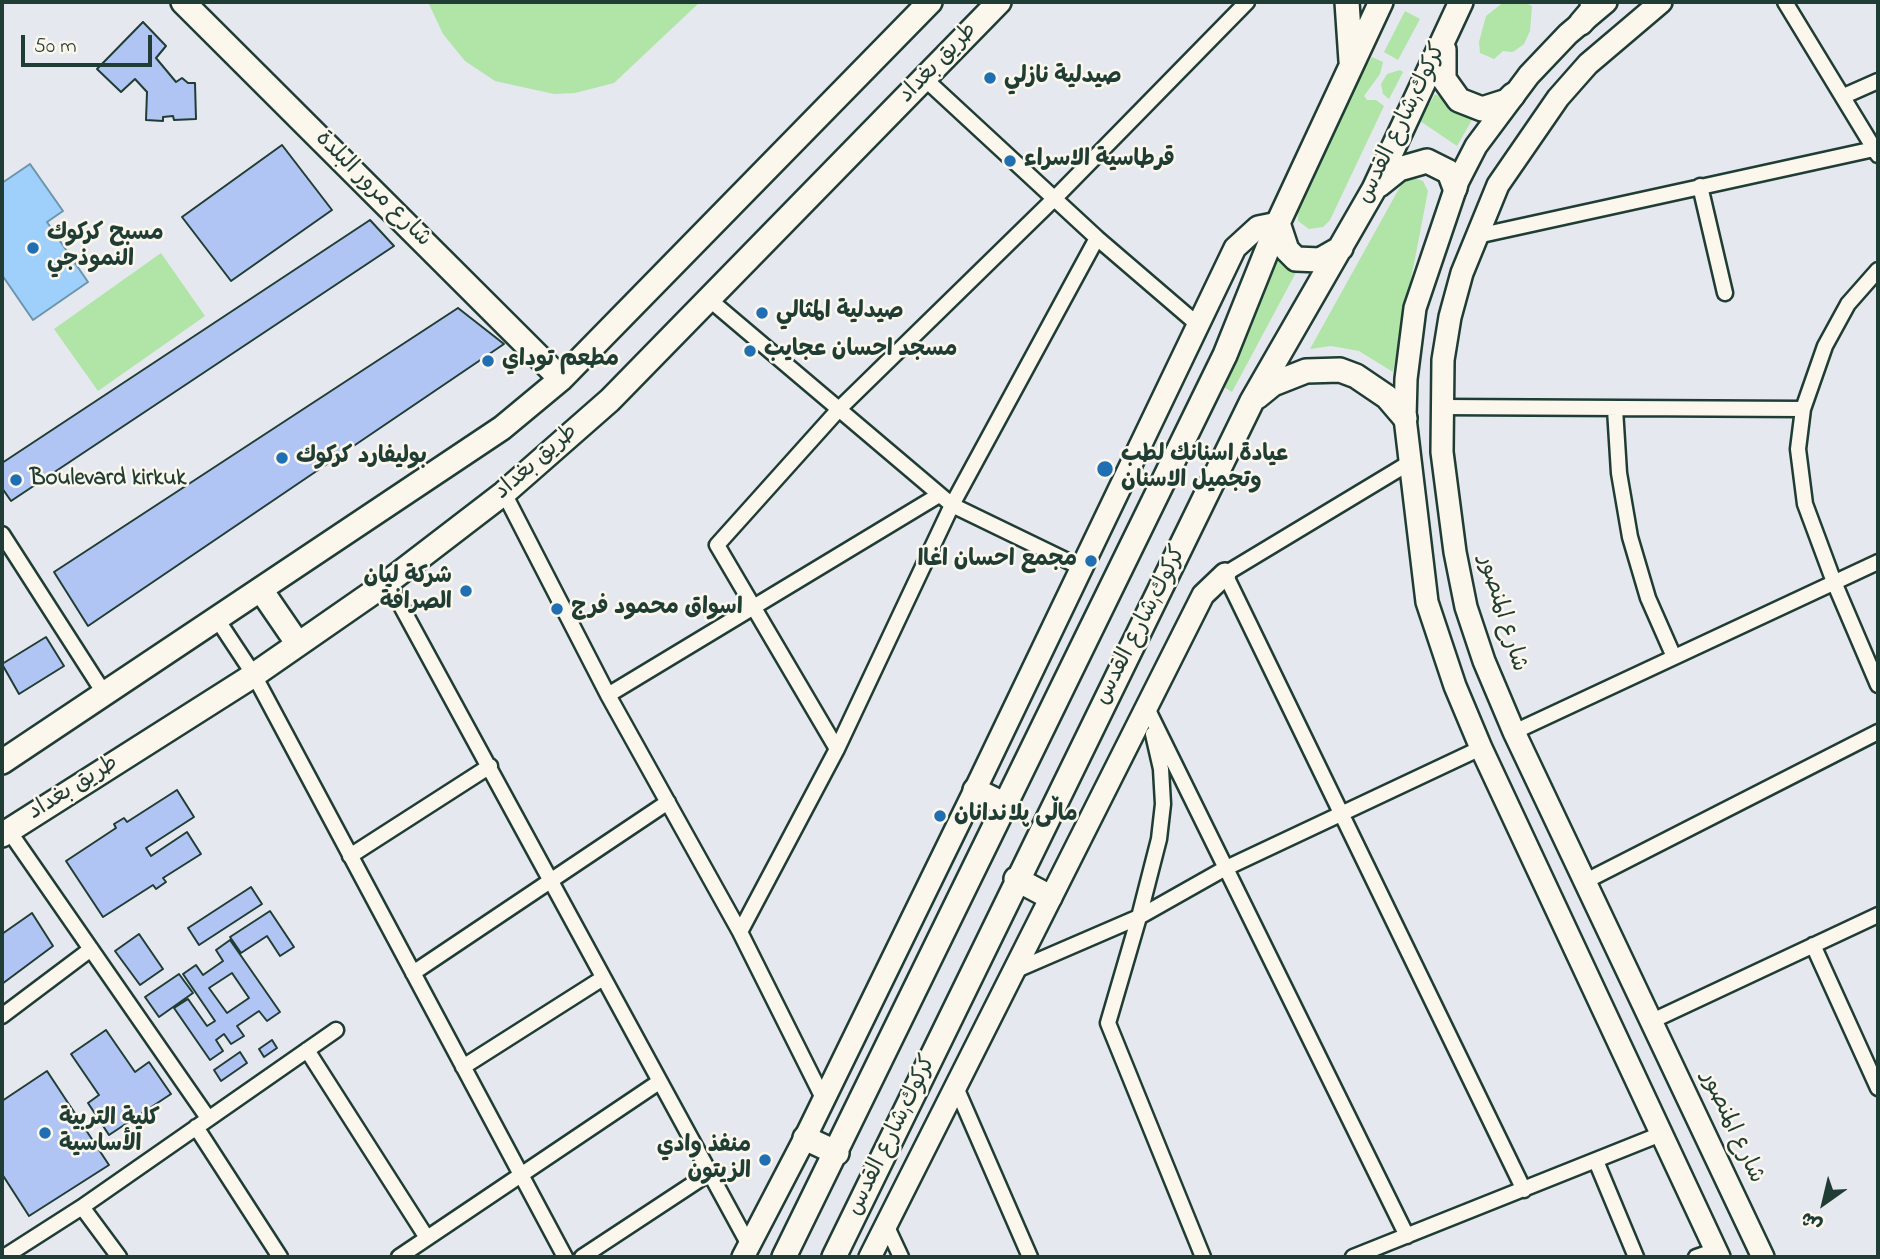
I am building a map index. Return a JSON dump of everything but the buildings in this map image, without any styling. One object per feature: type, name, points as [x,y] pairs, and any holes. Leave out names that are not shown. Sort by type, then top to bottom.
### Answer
[{"type":"main road","name":"شارع مرور البلدة","points":[[183,2],[561,379]]},
{"type":"main road","points":[[2,762],[445,470],[502,428],[561,379],[929,2]]},
{"type":"main road","name":"طريق بغداد","points":[[5,833],[254,675],[388,582],[503,493],[610,400],[999,2]]},
{"type":"main road","points":[[1347,2],[1351,62]]},
{"type":"main road","name":"كركوك,شارع القدس","points":[[783,1257],[837,1153],[1225,355],[1278,223],[1381,2]]},
{"type":"main road","name":"كركوك,شارع القدس","points":[[834,1257],[1016,879],[1252,401],[1374,189],[1461,2]]},
{"type":"main road","points":[[1581,23],[1593,9],[1592,2]]},
{"type":"main road","points":[[1444,38],[1444,79],[1459,100],[1482,109],[1507,101],[1513,95]]},
{"type":"main road","points":[[1374,189],[1399,169],[1427,161],[1449,172],[1455,188]]},
{"type":"main road","points":[[1278,223],[1287,250],[1296,259],[1320,260],[1341,247]]},
{"type":"main road","points":[[1252,401],[1288,377],[1323,369],[1340,370],[1356,376],[1387,397],[1405,418]]},
{"type":"main road","points":[[261,590],[299,644]]},
{"type":"main road","points":[[975,790],[1006,805]]},
{"type":"main road","points":[[1016,879],[1050,897]]},
{"type":"main road","points":[[805,1138],[837,1153]]},
{"type":"street","points":[[837,749],[717,545],[840,408],[1055,198],[1247,2]]},
{"type":"street","points":[[1606,2],[1581,23],[1513,95],[1476,146],[1455,188],[1415,308],[1407,367],[1405,418],[1427,602],[1455,686],[1481,748],[1661,1134],[1710,1255]]},
{"type":"street","name":"شارع المنصور","points":[[1661,2],[1588,64],[1558,98],[1498,185],[1462,273],[1450,317],[1443,360],[1441,407],[1446,499],[1466,607],[1514,732],[1763,1257]]},
{"type":"street","points":[[1477,236],[1700,186],[1876,152],[1785,2]]},
{"type":"street","points":[[925,79],[1097,238],[1196,323]]},
{"type":"street","points":[[1844,96],[1878,80]]},
{"type":"street","points":[[1700,186],[1725,293]]},
{"type":"street","points":[[746,1251],[824,1100],[975,790],[1196,323],[1241,239],[1258,226],[1278,223]]},
{"type":"street","points":[[740,932],[837,749],[952,505],[1097,238]]},
{"type":"street","points":[[1878,270],[1858,291],[1840,317],[1817,366],[1802,409],[1798,449],[1805,504],[1834,582],[1878,685]]},
{"type":"street","points":[[710,300],[952,505],[1080,567]]},
{"type":"street","points":[[1441,407],[1802,409]]},
{"type":"street","points":[[1615,410],[1619,473],[1630,537],[1648,598],[1674,657]]},
{"type":"street","points":[[870,1257],[1203,595],[1225,574],[1409,463]]},
{"type":"street","points":[[503,493],[608,695],[740,932],[824,1100]]},
{"type":"street","points":[[608,695],[939,495]]},
{"type":"street","points":[[2,534],[104,693]]},
{"type":"street","points":[[1514,732],[1878,562]]},
{"type":"street","points":[[1225,574],[1524,1190]]},
{"type":"street","points":[[388,582],[490,766],[708,1174],[746,1251]]},
{"type":"street","points":[[217,619],[254,675],[565,1257]]},
{"type":"street","points":[[1147,708],[1407,1236]]},
{"type":"street","points":[[1147,708],[1161,769],[1163,804],[1158,839],[1139,917],[1108,1023],[1203,1257]]},
{"type":"street","points":[[1586,881],[1878,732]]},
{"type":"street","points":[[1014,971],[1139,917],[1224,869],[1481,748]]},
{"type":"street","points":[[350,856],[490,766]]},
{"type":"street","points":[[413,973],[668,802]]},
{"type":"street","points":[[5,833],[91,949],[202,1123],[280,1257]]},
{"type":"street","points":[[1652,1021],[1878,915]]},
{"type":"street","points":[[1813,945],[1878,1088]]},
{"type":"street","points":[[2,1016],[91,949]]},
{"type":"street","points":[[1594,989],[1628,971]]},
{"type":"street","points":[[463,1067],[603,978]]},
{"type":"street","points":[[4,1257],[82,1207],[336,1030]]},
{"type":"street","points":[[307,1049],[426,1238]]},
{"type":"street","points":[[399,1257],[659,1082]]},
{"type":"street","points":[[955,1085],[1030,1257]]},
{"type":"street","points":[[1353,1257],[1661,1134]]},
{"type":"street","points":[[1596,1161],[1636,1257]]},
{"type":"street","points":[[582,1257],[708,1174]]},
{"type":"street","points":[[82,1207],[119,1257]]},
{"type":"street","points":[[887,1227],[901,1257]]},
{"type":"green space","points":[[428,2],[700,2],[614,83],[575,93],[554,94],[495,81],[465,61],[443,34]]},
{"type":"green space","points":[[1504,2],[1524,2],[1532,6],[1530,31],[1524,44],[1513,52],[1503,51],[1494,59],[1480,53],[1479,42],[1486,16]]},
{"type":"green space","points":[[1405,11],[1420,19],[1398,60],[1384,52]]},
{"type":"green space","points":[[1372,57],[1383,62],[1380,74],[1364,96],[1367,100],[1376,100],[1384,106],[1330,220],[1323,227],[1309,229],[1298,221],[1297,205],[1356,83]]},
{"type":"green space","points":[[1400,70],[1403,72],[1389,99],[1383,94],[1381,84],[1387,74]]},
{"type":"green space","points":[[1435,94],[1473,118],[1457,146],[1420,121]]},
{"type":"green space","points":[[1411,177],[1423,181],[1428,191],[1393,372],[1359,351],[1331,346],[1310,349],[1401,185]]},
{"type":"green space","points":[[161,253],[205,316],[98,391],[54,329]]},
{"type":"green space","points":[[1279,256],[1300,265],[1232,392],[1219,384]]},
{"type":"water","name":"مسبح كركوك النموذجي","points":[[30,164],[63,211],[47,222],[88,282],[33,320],[2,275],[2,183]]},
{"type":"place","name":"صيدلية نازلي","points":[[990,78]]},
{"type":"place","name":"قرطاسية الاسراء","points":[[1010,161]]},
{"type":"place","name":"مسبح كركوك النموذجي","points":[[33,248]]},
{"type":"place","name":"صيدلية المثالي","points":[[762,313]]},
{"type":"place","name":"مسجد احسان عجايب","points":[[750,351]]},
{"type":"place","name":"مطعم توداي","points":[[488,361]]},
{"type":"place","name":"بوليفارد كركوك","points":[[282,458]]},
{"type":"place","name":"عيادة اسنانك لطب وتجميل الاسنان","points":[[1105,469]]},
{"type":"place","name":"Boulevard kirkuk","points":[[16,480]]},
{"type":"place","name":"مجمع احسان اغاا","points":[[1091,561]]},
{"type":"place","name":"شركة ليان الصرافة","points":[[466,591]]},
{"type":"place","name":"اسواق محمود فرج","points":[[557,609]]},
{"type":"place","name":"ماڵی پلاندانان","points":[[940,816]]},
{"type":"place","name":"كلية التربية الأساسية","points":[[45,1133]]},
{"type":"place","name":"منفذ وادي الزيتون","points":[[765,1160]]}]
